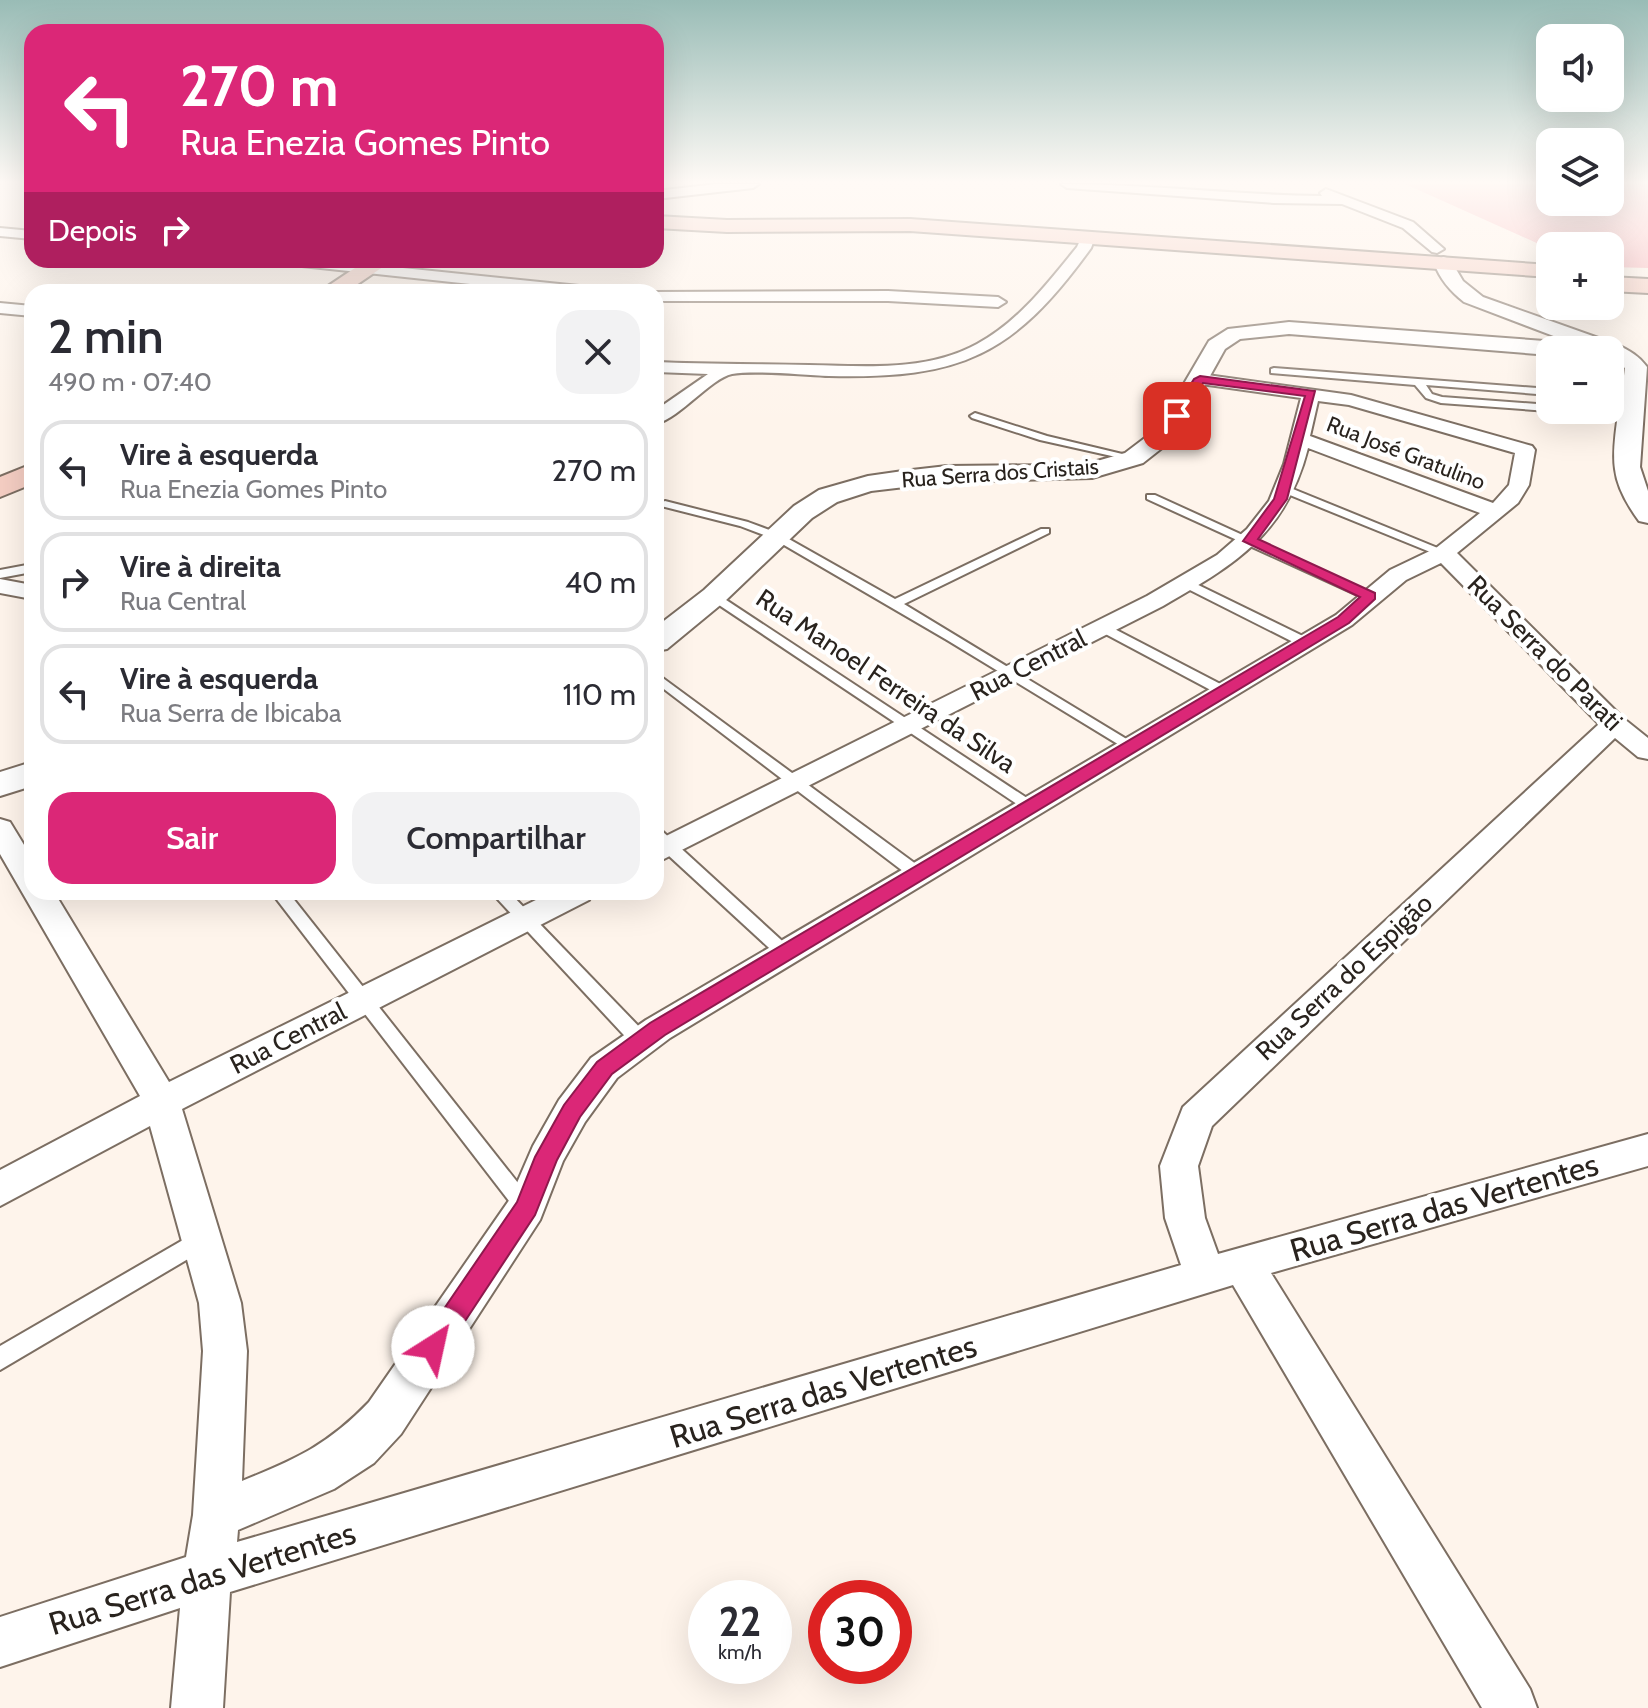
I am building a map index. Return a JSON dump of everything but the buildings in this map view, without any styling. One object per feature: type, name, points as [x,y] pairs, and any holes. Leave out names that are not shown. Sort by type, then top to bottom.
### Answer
[{"type":"main road","points":[[1458,264],[1536,277]]},
{"type":"main road","points":[[1471,264],[1536,270]]},
{"type":"main road","points":[[343,284],[369,268]]},
{"type":"main road","points":[[1624,275],[1648,276]]},
{"type":"main road","points":[[1624,285],[1648,286]]},
{"type":"main road","points":[[0,488],[24,477]]},
{"type":"street","points":[[664,367],[880,371],[936,365],[984,348],[1038,306],[1070,264]]},
{"type":"street","points":[[1444,264],[1461,291],[1476,301],[1569,336]]},
{"type":"street","points":[[406,268],[528,284]]},
{"type":"street","points":[[664,296],[888,296],[998,302]]},
{"type":"street","points":[[0,308],[24,310]]},
{"type":"street","name":"Rua Serra dos Cristais","points":[[664,636],[714,596],[803,512],[828,496],[868,484],[947,474],[1059,473],[1092,470],[1134,458],[1168,432],[1200,379],[1216,345],[1235,333],[1289,328],[1536,348]]},
{"type":"street","points":[[1624,353],[1648,356]]},
{"type":"street","points":[[1624,360],[1636,367],[1627,467],[1632,485],[1648,515]]},
{"type":"street","points":[[664,412],[726,369]]},
{"type":"street","points":[[217,1515],[318,1473],[358,1447],[385,1418],[526,1208],[546,1157],[572,1111],[604,1068],[641,1041],[785,953],[1344,620],[1398,575],[1444,553],[1511,499],[1519,485],[1525,450],[1399,411],[1311,394],[1200,379]]},
{"type":"street","name":"Rua Central","points":[[664,843],[797,781],[1103,627],[1227,560],[1250,541],[1281,499],[1311,394]]},
{"type":"street","name":"Rua José Gratulino","points":[[1298,438],[1496,512]]},
{"type":"street","name":"Rua Serra do Parati","points":[[1444,553],[1614,724],[1648,751]]},
{"type":"street","points":[[0,586],[24,590]]},
{"type":"street","name":"Rua Serra do Espigão","points":[[1511,1708],[1224,1270],[1185,1218],[1179,1166],[1196,1118],[1614,724]]},
{"type":"street","points":[[0,785],[24,776]]},
{"type":"street","points":[[0,829],[24,870]]},
{"type":"street","points":[[43,900],[162,1102],[220,1303],[225,1351],[217,1515],[207,1575],[197,1708]]},
{"type":"street","name":"Rua Central","points":[[0,1189],[162,1102],[562,900]]},
{"type":"street","name":"Rua Serra das Vertentes","points":[[0,1642],[207,1575],[1224,1270],[1648,1150]]},
{"type":"lane","points":[[1274,371],[1536,391]]},
{"type":"lane","points":[[1419,383],[1429,396],[1441,400],[1536,407]]},
{"type":"lane","points":[[975,416],[1044,438],[1134,458]]},
{"type":"lane","points":[[1284,489],[1444,553]]},
{"type":"lane","points":[[1151,497],[1370,596]]},
{"type":"lane","points":[[665,504],[776,536],[1131,746]]},
{"type":"lane","points":[[895,604],[1045,531]]},
{"type":"lane","points":[[0,574],[24,570]]},
{"type":"lane","points":[[1186,583],[1306,643]]},
{"type":"lane","name":"Rua Manoel Ferreira da Silva","points":[[714,596],[1031,807]]},
{"type":"lane","points":[[1103,627],[1225,692]]},
{"type":"lane","points":[[664,683],[918,874]]},
{"type":"lane","points":[[664,848],[785,953]]},
{"type":"lane","points":[[285,900],[526,1208]]},
{"type":"lane","points":[[506,900],[641,1041]]},
{"type":"lane","points":[[0,1359],[203,1239]]},
{"type":"shaded area","points":[[1624,264],[1648,264],[1648,268],[1624,267]]},
{"type":"route","points":[[433,1347],[526,1208],[546,1157],[572,1111],[604,1068],[658,1029],[1344,620],[1370,596],[1250,541],[1281,499],[1311,394],[1200,379],[1177,416]]}]
